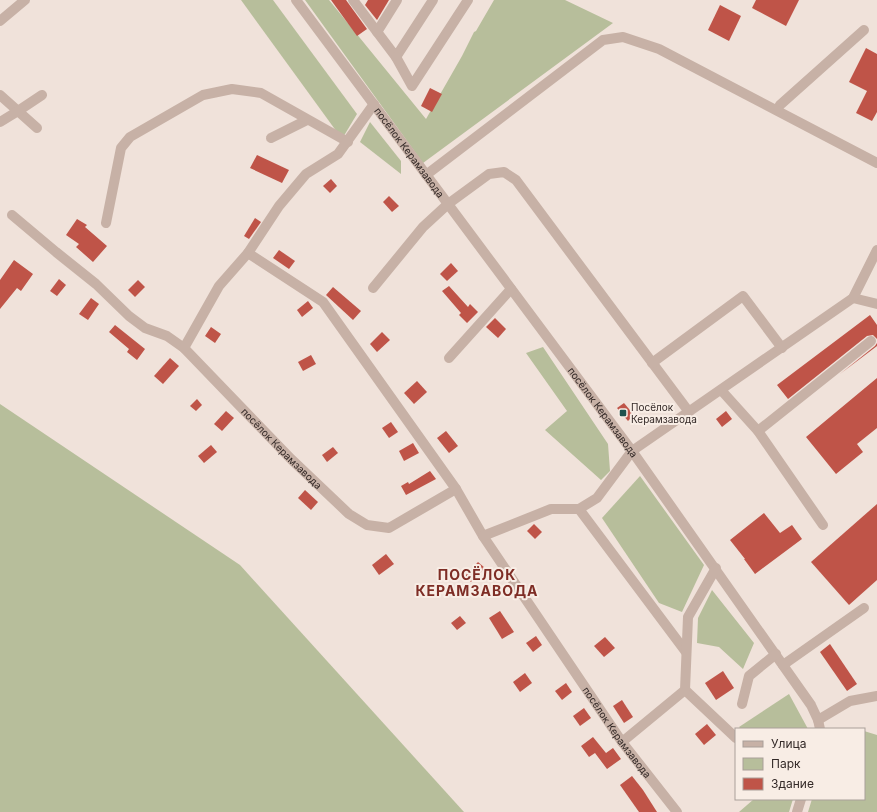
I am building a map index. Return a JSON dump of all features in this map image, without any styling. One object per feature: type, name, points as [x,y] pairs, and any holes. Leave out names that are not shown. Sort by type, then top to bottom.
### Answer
[{"type":"street","points":[[0,21],[24,0]]},
{"type":"street","name":"посёлок Керамзавода","points":[[296,0],[632,451],[716,568],[811,705],[819,724]]},
{"type":"street","points":[[377,32],[397,0]]},
{"type":"street","points":[[396,57],[433,0]]},
{"type":"street","points":[[358,2],[377,32],[396,57],[412,86],[468,0]]},
{"type":"street","points":[[777,110],[780,105],[864,30]]},
{"type":"street","points":[[426,175],[603,40],[623,37],[659,49],[877,163]]},
{"type":"street","points":[[106,223],[121,148],[130,137],[203,95],[232,89],[261,93],[348,142]]},
{"type":"street","points":[[0,95],[37,128]]},
{"type":"street","points":[[0,122],[18,112],[42,95]]},
{"type":"street","points":[[184,348],[219,286],[248,253],[279,206],[306,174],[338,154],[374,104]]},
{"type":"street","points":[[271,138],[307,120]]},
{"type":"street","points":[[373,288],[423,227],[448,204],[489,174],[504,172],[516,180],[689,412]]},
{"type":"street","name":"посёлок Керамзавода","points":[[12,215],[96,284],[129,316],[145,328],[167,336],[184,348],[291,459],[349,514],[367,525],[389,528],[456,489]]},
{"type":"street","points":[[483,536],[551,509],[579,509],[597,498],[632,451],[853,298],[877,250]]},
{"type":"street","name":"посёлок Керамзавода","points":[[248,253],[323,302],[456,489],[483,536],[622,742],[676,812]]},
{"type":"street","points":[[449,358],[511,289]]},
{"type":"street","points":[[652,363],[744,296],[782,348]]},
{"type":"street","points":[[853,298],[877,304]]},
{"type":"street","points":[[758,431],[871,341]]},
{"type":"street","points":[[721,390],[758,431],[823,525]]},
{"type":"street","points":[[579,509],[686,652]]},
{"type":"street","points":[[716,568],[688,617],[685,690],[735,737]]},
{"type":"street","points":[[783,665],[864,608]]},
{"type":"street","points":[[742,704],[749,676],[776,654]]},
{"type":"street","points":[[622,742],[685,690]]},
{"type":"street","points":[[819,724],[850,701],[877,696]]},
{"type":"street","points":[[796,812],[801,800]]},
{"type":"green space","points":[[241,0],[273,0],[357,114],[342,139]]},
{"type":"green space","points":[[305,0],[329,0],[426,119],[474,32],[494,0],[565,0],[613,23],[423,163]]},
{"type":"green space","points":[[370,122],[401,161],[401,174],[360,142]]},
{"type":"green space","points":[[543,347],[608,444],[610,471],[601,480],[545,430],[567,411],[526,353]]},
{"type":"green space","points":[[0,404],[240,565],[464,812],[0,812]]},
{"type":"green space","points":[[640,476],[704,565],[682,612],[659,603],[602,518]]},
{"type":"green space","points":[[712,590],[754,643],[743,669],[719,647],[697,643],[698,618]]},
{"type":"green space","points":[[789,694],[807,728],[740,728],[739,727]]},
{"type":"green space","points":[[865,731],[877,735],[877,812],[808,812],[812,800],[865,800]]},
{"type":"green space","points":[[753,800],[793,800],[789,812],[739,812]]},
{"type":"building","points":[[331,0],[346,0],[367,29],[357,36]]},
{"type":"building","points":[[368,0],[389,0],[377,20],[365,5]]},
{"type":"building","points":[[756,0],[799,0],[786,26],[752,8]]},
{"type":"building","points":[[720,5],[741,16],[729,41],[708,30]]},
{"type":"building","points":[[866,48],[877,54],[877,112],[872,121],[856,113],[867,91],[849,82]]},
{"type":"building","points":[[430,88],[442,94],[432,112],[421,106]]},
{"type":"building","points":[[257,155],[289,170],[282,183],[250,168]]},
{"type":"building","points":[[331,179],[337,186],[330,193],[323,186]]},
{"type":"building","points":[[389,196],[399,206],[392,212],[383,202]]},
{"type":"building","points":[[255,218],[261,222],[249,239],[244,236]]},
{"type":"building","points":[[77,219],[87,225],[85,227],[107,246],[93,262],[76,247],[79,244],[66,235]]},
{"type":"building","points":[[279,250],[295,261],[289,269],[273,258]]},
{"type":"building","points":[[14,260],[33,274],[21,291],[17,288],[0,309],[0,280]]},
{"type":"building","points":[[451,263],[458,271],[447,281],[440,274]]},
{"type":"building","points":[[59,279],[66,285],[57,296],[50,291]]},
{"type":"building","points":[[138,280],[145,287],[135,297],[128,290]]},
{"type":"building","points":[[449,286],[468,307],[470,304],[478,312],[467,323],[459,315],[461,313],[442,291]]},
{"type":"building","points":[[333,287],[361,311],[353,320],[326,295]]},
{"type":"building","points":[[91,298],[99,304],[88,320],[79,314]]},
{"type":"building","points":[[308,301],[313,308],[302,317],[297,310]]},
{"type":"building","points":[[870,315],[877,325],[877,339],[873,335],[867,336],[788,399],[777,385]]},
{"type":"building","points":[[495,318],[506,329],[498,338],[486,327]]},
{"type":"building","points":[[115,325],[145,349],[137,360],[127,352],[129,349],[109,332]]},
{"type":"building","points":[[211,327],[221,334],[215,343],[205,336]]},
{"type":"building","points":[[382,332],[390,340],[377,352],[370,344]]},
{"type":"building","points":[[877,343],[877,346],[840,374],[875,346]]},
{"type":"building","points":[[311,355],[316,364],[303,371],[298,362]]},
{"type":"building","points":[[170,358],[179,366],[163,384],[154,376]]},
{"type":"building","points":[[877,378],[877,428],[857,444],[863,452],[836,474],[806,437]]},
{"type":"building","points":[[417,381],[427,392],[414,404],[404,393]]},
{"type":"building","points":[[197,399],[202,405],[196,411],[190,406]]},
{"type":"building","points":[[624,403],[634,415],[628,421],[617,408]]},
{"type":"building","points":[[226,411],[234,418],[222,431],[214,424]]},
{"type":"building","points":[[726,411],[732,419],[722,427],[716,419]]},
{"type":"building","points":[[391,422],[398,432],[389,438],[382,428]]},
{"type":"building","points":[[446,431],[458,446],[449,453],[437,438]]},
{"type":"building","points":[[413,443],[419,453],[404,461],[399,451]]},
{"type":"building","points":[[211,445],[217,452],[204,463],[198,456]]},
{"type":"building","points":[[333,447],[338,453],[327,462],[322,455]]},
{"type":"building","points":[[430,471],[436,479],[406,495],[401,486],[408,482],[409,484]]},
{"type":"building","points":[[305,490],[318,502],[311,510],[298,498]]},
{"type":"building","points":[[877,504],[877,580],[849,605],[811,562]]},
{"type":"building","points":[[764,513],[780,533],[792,525],[802,539],[755,574],[730,540]]},
{"type":"building","points":[[534,524],[542,532],[535,539],[527,531]]},
{"type":"building","points":[[386,554],[394,564],[379,575],[372,565]]},
{"type":"building","points":[[478,562],[485,568],[471,582],[465,576]]},
{"type":"building","points":[[500,611],[514,632],[502,639],[489,618]]},
{"type":"building","points":[[460,616],[466,623],[457,630],[451,623]]},
{"type":"building","points":[[536,636],[542,645],[533,652],[526,643]]},
{"type":"building","points":[[605,637],[615,648],[604,657],[594,646]]},
{"type":"building","points":[[830,644],[857,684],[847,691],[820,652]]},
{"type":"building","points":[[723,671],[734,688],[716,700],[705,683]]},
{"type":"building","points":[[525,673],[532,683],[520,692],[513,682]]},
{"type":"building","points":[[566,683],[572,692],[562,700],[555,691]]},
{"type":"building","points":[[622,700],[633,717],[624,723],[613,706]]},
{"type":"building","points":[[584,708],[591,718],[580,726],[573,716]]},
{"type":"building","points":[[707,724],[716,735],[704,745],[695,734]]},
{"type":"building","points":[[593,737],[606,753],[613,748],[621,759],[607,769],[595,753],[589,757],[581,746]]},
{"type":"building","points":[[632,776],[657,812],[639,812],[620,785]]},
{"type":"place","name":"Посёлок Керамзавода","points":[[623,413]]},
{"type":"district","name":"ПОСЁЛОК КЕРАМЗАВОДА","points":[[477,582]]}]
